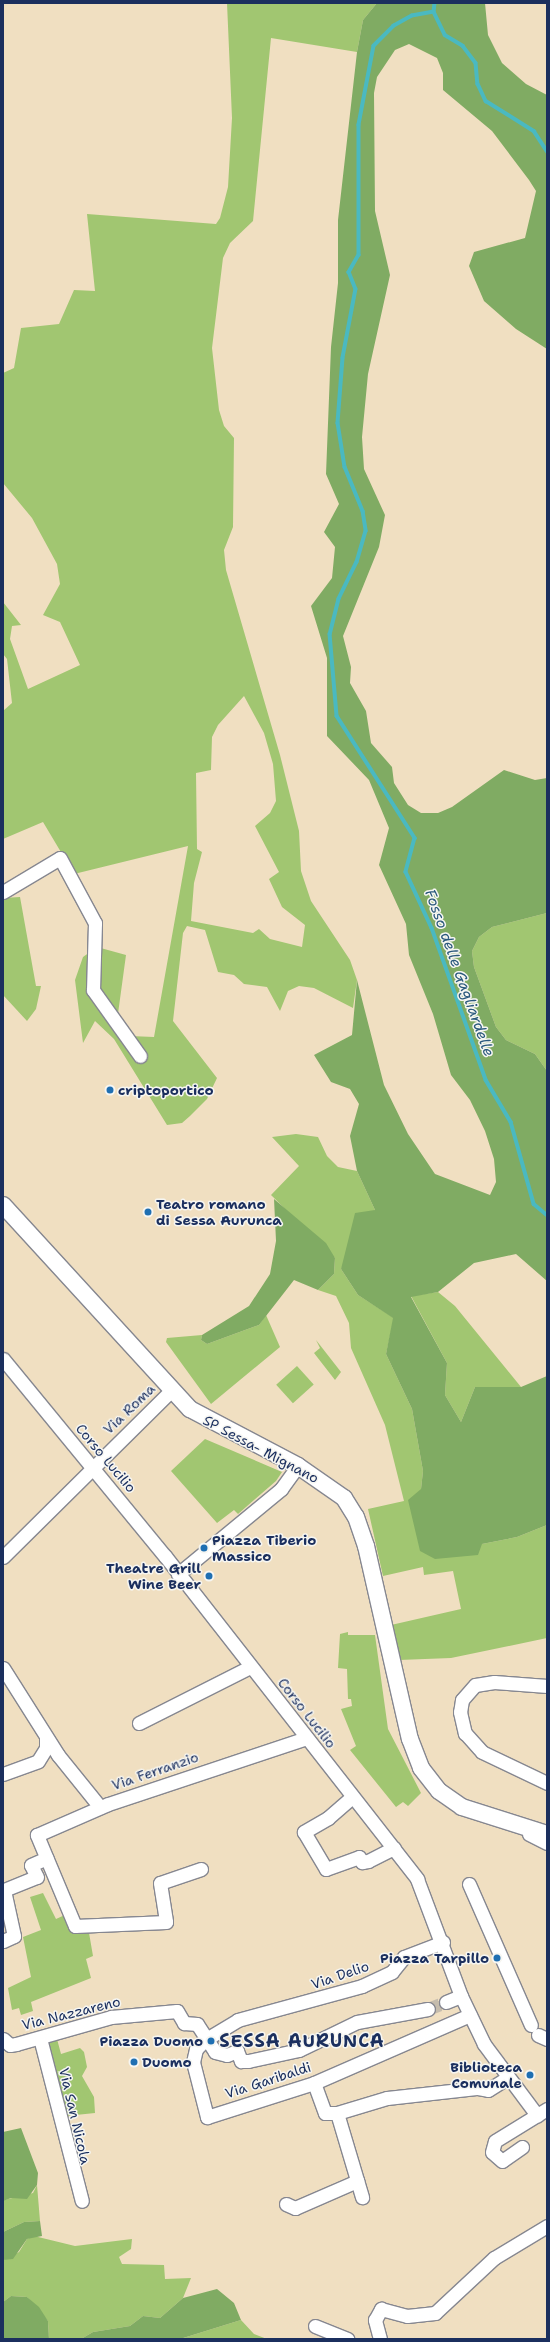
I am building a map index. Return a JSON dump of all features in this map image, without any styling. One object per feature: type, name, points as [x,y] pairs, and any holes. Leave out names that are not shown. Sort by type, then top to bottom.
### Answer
[{"type":"street","points":[[3,892],[60,858],[95,923],[93,990],[140,1056]]},
{"type":"street","name":"SP Sessa- Mignano","points":[[3,1205],[170,1392],[204,1419],[298,1466],[338,1492],[356,1517],[410,1739],[421,1768],[433,1784],[455,1803],[512,1824],[547,1834]]},
{"type":"street","name":"Corso Lucilio","points":[[3,1359],[93,1466],[418,1879],[443,1942],[461,1996],[470,2015],[507,2078],[542,2112]]},
{"type":"street","name":"Via Roma","points":[[3,1557],[93,1466],[170,1392]]},
{"type":"street","points":[[178,1574],[281,1489],[298,1466]]},
{"type":"street","points":[[139,1723],[250,1667]]},
{"type":"street","name":"Via Ferranzio","points":[[3,1668],[46,1737],[100,1807],[306,1738]]},
{"type":"street","points":[[547,1686],[494,1682],[475,1685],[465,1696],[460,1712],[465,1733],[486,1755],[547,1783]]},
{"type":"street","points":[[3,1774],[38,1761],[46,1748],[46,1737]]},
{"type":"street","points":[[352,1797],[328,1818],[304,1832],[326,1869],[359,1858],[362,1862],[368,1861],[394,1848]]},
{"type":"street","points":[[100,1807],[37,1835],[75,1926],[166,1922],[160,1883],[201,1869]]},
{"type":"street","points":[[512,1824],[547,1843]]},
{"type":"street","points":[[3,1941],[14,1936],[4,1890],[37,1878],[32,1865],[47,1858]]},
{"type":"street","points":[[469,1884],[524,2013],[539,2033]]},
{"type":"street","name":"Via Delio","points":[[206,2039],[238,2020],[362,1986],[392,1972],[404,1957],[443,1942]]},
{"type":"street","points":[[446,2002],[461,1996]]},
{"type":"street","points":[[206,2039],[219,2054],[236,2052],[241,2061],[258,2060],[299,2050],[358,2022],[428,2009]]},
{"type":"street","name":"Via Nazzareno","points":[[3,2039],[10,2045],[40,2038],[110,2017],[177,2011],[184,2023],[197,2024],[206,2039]]},
{"type":"street","name":"Via Garibaldi","points":[[206,2039],[193,2058],[194,2071],[207,2117],[314,2084],[470,2015]]},
{"type":"street","name":"Via San Nicola","points":[[40,2038],[82,2201]]},
{"type":"street","points":[[314,2084],[326,2113],[337,2113],[387,2098],[476,2088],[488,2090],[507,2078]]},
{"type":"street","points":[[522,2147],[502,2162],[495,2158],[491,2149],[495,2141],[542,2112]]},
{"type":"street","points":[[337,2113],[362,2197]]},
{"type":"street","points":[[286,2204],[295,2208],[357,2180]]},
{"type":"street","points":[[380,2339],[375,2320],[381,2309],[408,2316],[435,2313],[494,2258],[547,2226]]},
{"type":"street","points":[[315,2326],[348,2339]]},
{"type":"green space","points":[[227,3],[377,3],[363,20],[357,52],[271,38],[253,221],[230,243],[223,258],[212,348],[219,410],[224,426],[234,438],[233,527],[224,550],[226,570],[280,755],[299,831],[301,871],[311,901],[350,960],[357,980],[353,1008],[314,988],[299,986],[288,991],[280,1011],[267,987],[244,984],[234,975],[218,972],[205,930],[187,926],[183,933],[173,1021],[217,1078],[207,1099],[190,1116],[182,1123],[167,1125],[114,1039],[95,1021],[83,1043],[75,980],[83,957],[97,947],[126,955],[117,1021],[130,1036],[154,1037],[188,846],[74,874],[43,822],[3,839],[3,711],[12,703],[7,659],[3,654],[3,602],[21,625],[12,626],[10,639],[28,689],[80,665],[60,622],[43,615],[60,584],[57,564],[32,518],[3,483],[3,373],[14,368],[21,328],[59,324],[74,290],[95,291],[87,214],[216,224],[220,218],[228,187],[232,118]],"holes":[[[244,696],[264,733],[273,764],[276,801],[270,813],[255,826],[279,872],[269,879],[282,907],[305,925],[302,947],[270,939],[259,929],[253,933],[191,921],[194,883],[202,852],[197,849],[196,773],[211,770],[212,737],[218,725]]]},
{"type":"green space","points":[[377,3],[485,3],[488,35],[502,63],[526,84],[547,95],[547,349],[516,329],[484,301],[469,266],[474,252],[525,238],[536,191],[529,180],[492,131],[443,90],[443,73],[437,58],[409,44],[395,50],[377,77],[374,93],[375,211],[390,275],[368,374],[362,437],[364,469],[385,515],[379,547],[343,636],[351,667],[350,683],[366,711],[371,743],[392,767],[394,783],[408,805],[421,813],[438,813],[452,807],[504,770],[535,780],[547,778],[547,913],[492,927],[479,937],[472,951],[474,967],[496,1027],[506,1040],[535,1054],[547,1071],[547,1281],[516,1254],[474,1263],[438,1292],[411,1297],[447,1363],[445,1395],[461,1422],[475,1387],[521,1387],[547,1376],[547,1525],[517,1537],[482,1544],[478,1555],[435,1559],[420,1551],[408,1500],[421,1489],[423,1471],[412,1409],[386,1354],[393,1318],[358,1295],[341,1269],[355,1213],[375,1210],[357,1171],[350,1136],[359,1104],[350,1089],[331,1082],[314,1055],[352,1035],[357,980],[384,1085],[408,1134],[435,1174],[490,1195],[496,1182],[494,1159],[485,1131],[470,1100],[451,1075],[433,1014],[409,955],[406,924],[379,865],[389,828],[369,780],[327,736],[327,658],[311,606],[332,578],[335,547],[324,532],[339,504],[326,474],[331,347],[338,283],[338,220],[357,52],[363,20]]},
{"type":"green space","points":[[20,897],[36,986],[41,986],[36,1009],[27,1021],[3,995],[3,898]]},
{"type":"green space","points":[[547,913],[547,1071],[535,1054],[506,1040],[496,1027],[474,967],[472,951],[479,937],[492,927]]},
{"type":"green space","points":[[296,1134],[318,1137],[327,1156],[338,1167],[357,1171],[375,1210],[341,1269],[358,1295],[394,1318],[386,1354],[412,1409],[423,1471],[421,1489],[482,1544],[517,1537],[547,1525],[547,1638],[451,1658],[399,1660],[391,1625],[461,1609],[453,1571],[424,1575],[423,1567],[383,1576],[368,1509],[404,1501],[385,1425],[351,1348],[349,1323],[336,1296],[318,1290],[334,1274],[335,1258],[271,1195],[299,1166],[272,1137]]},
{"type":"green space","points":[[274,1199],[326,1243],[335,1258],[334,1274],[318,1290],[294,1280],[259,1325],[207,1344],[201,1340],[202,1335],[249,1306],[270,1274],[276,1241]]},
{"type":"green space","points":[[438,1292],[455,1306],[521,1387],[475,1387],[461,1422],[445,1395],[447,1363],[411,1296]]},
{"type":"green space","points":[[266,1315],[280,1347],[211,1404],[166,1342],[167,1338],[202,1335],[201,1340],[207,1344],[259,1325]]},
{"type":"green space","points":[[316,1340],[341,1372],[335,1380],[314,1353],[320,1348]]},
{"type":"green space","points":[[297,1366],[314,1385],[293,1403],[276,1385]]},
{"type":"green space","points":[[205,1439],[282,1472],[276,1481],[238,1514],[234,1510],[217,1523],[171,1471]]},
{"type":"green space","points":[[348,1632],[348,1635],[375,1635],[388,1729],[421,1793],[408,1806],[403,1802],[396,1807],[350,1750],[356,1746],[341,1709],[352,1706],[351,1699],[348,1699],[347,1669],[338,1668],[340,1634]]},
{"type":"green space","points":[[43,1893],[56,1919],[67,1914],[88,1927],[93,1956],[86,1959],[91,1978],[31,2002],[33,2011],[21,2015],[19,2008],[12,2010],[8,1988],[31,1977],[23,1937],[41,1930],[30,1897]]},
{"type":"green space","points":[[57,2039],[61,2054],[80,2048],[84,2052],[87,2067],[82,2076],[94,2097],[95,2113],[66,2116],[46,2043]]},
{"type":"green space","points":[[21,2128],[38,2173],[37,2185],[27,2199],[11,2198],[3,2201],[3,2132]]},
{"type":"green space","points":[[37,2185],[40,2221],[24,2222],[3,2232],[4,2200],[33,2193]]},
{"type":"green space","points":[[40,2221],[42,2236],[27,2239],[13,2259],[3,2260],[3,2232],[24,2222]]},
{"type":"green space","points":[[34,2236],[75,2246],[132,2239],[131,2249],[119,2257],[122,2264],[164,2265],[165,2279],[191,2278],[183,2298],[160,2318],[143,2316],[130,2326],[93,2332],[81,2339],[49,2339],[48,2321],[27,2297],[11,2296],[3,2302],[3,2260],[19,2252],[27,2239]]},
{"type":"green space","points":[[217,2289],[234,2303],[241,2320],[180,2339],[81,2339],[93,2332],[130,2326],[143,2316],[160,2318],[183,2298]]},
{"type":"green space","points":[[11,2296],[27,2297],[39,2307],[48,2321],[49,2339],[3,2339],[3,2302]]},
{"type":"green space","points":[[241,2320],[254,2334],[267,2339],[180,2339]]},
{"type":"waterway","points":[[435,3],[434,12],[445,35],[463,46],[476,63],[478,84],[486,101],[534,131],[547,151]]},
{"type":"waterway","name":"Fosso delle Gagliardelle","points":[[434,12],[412,16],[394,26],[374,46],[359,125],[359,255],[349,272],[356,289],[343,358],[338,423],[345,467],[363,511],[366,531],[357,562],[339,599],[330,634],[337,716],[415,838],[406,872],[432,928],[486,1080],[511,1122],[534,1204],[547,1215]]},
{"type":"tunnel","points":[[428,2009],[446,2002]]},
{"type":"place","name":"criptoportico","points":[[110,1090]]},
{"type":"place","name":"Teatro romano di Sessa Aurunca","points":[[148,1212]]},
{"type":"place","name":"Piazza Tiberio Massico","points":[[204,1548]]},
{"type":"place","name":"Theatre Grill Wine Beer","points":[[209,1576]]},
{"type":"place","name":"Piazza Tarpillo","points":[[497,1958]]},
{"type":"place","name":"Piazza Duomo","points":[[211,2041]]},
{"type":"place","name":"Duomo","points":[[134,2062]]},
{"type":"place","name":"Biblioteca Comunale","points":[[530,2075]]},
{"type":"district","name":"SESSA AURUNCA","points":[[302,2041]]}]
